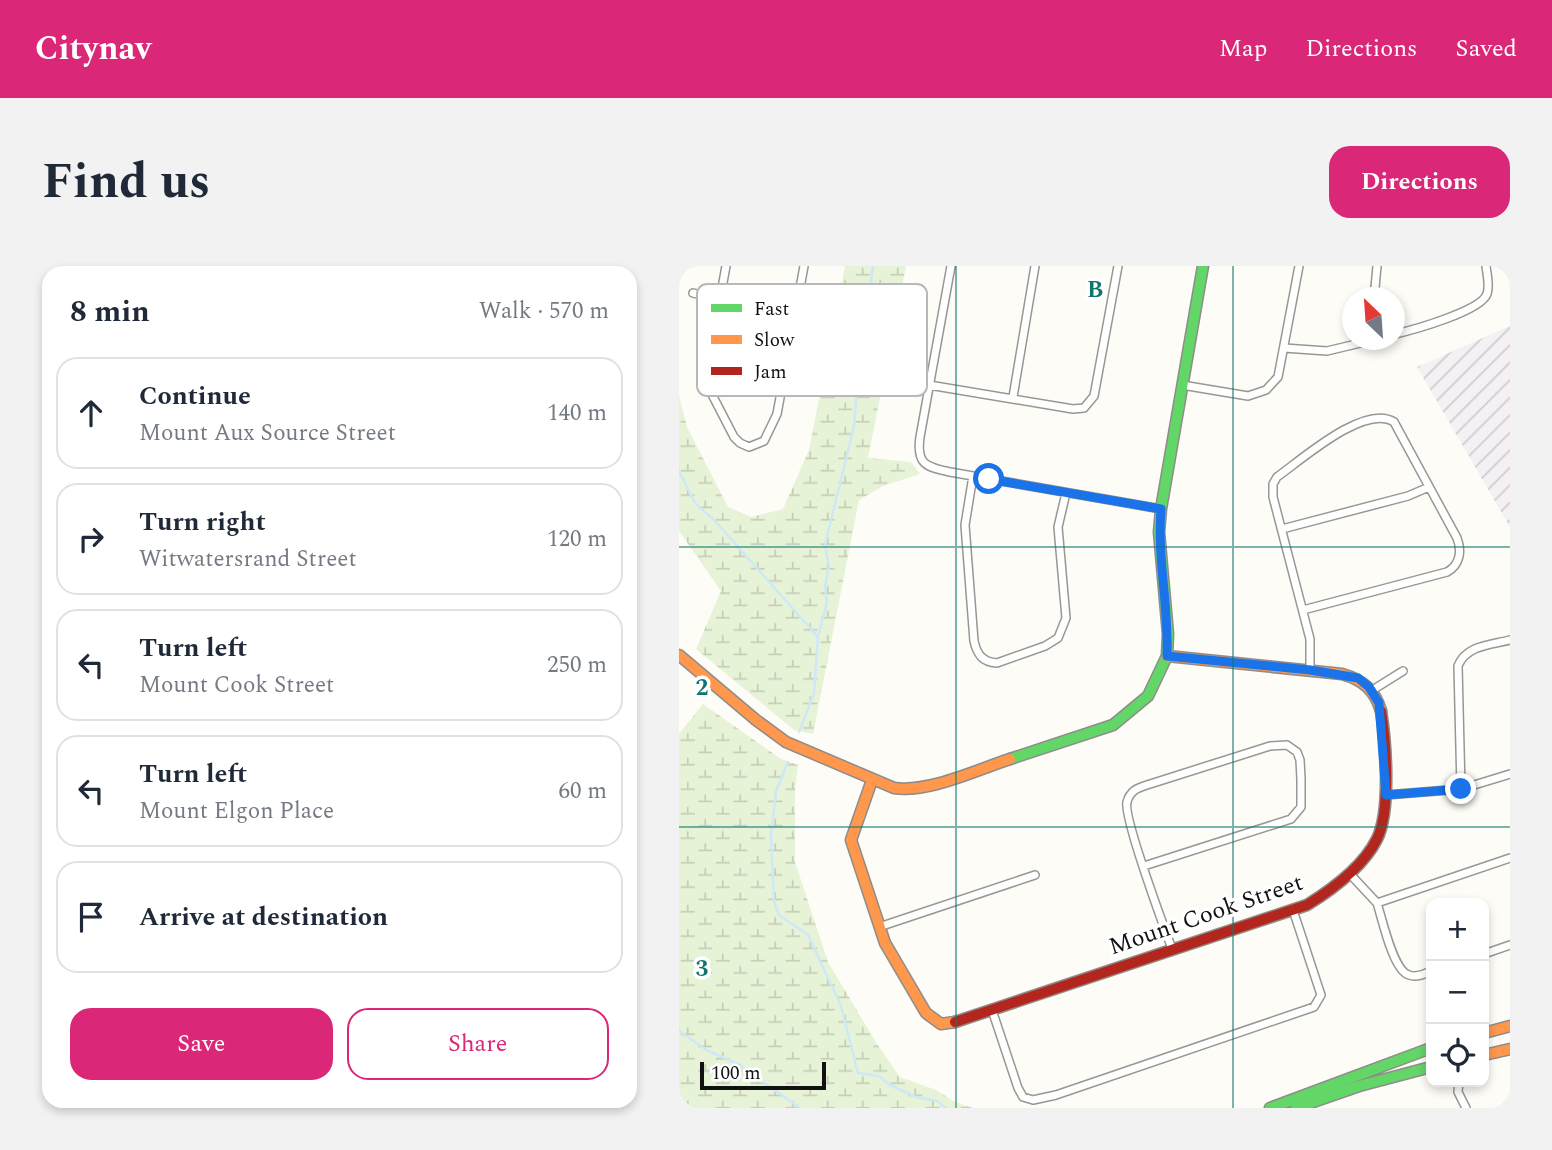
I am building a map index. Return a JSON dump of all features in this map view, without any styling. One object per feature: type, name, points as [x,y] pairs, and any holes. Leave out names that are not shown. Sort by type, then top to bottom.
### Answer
[{"type":"street","points":[[722,284],[726,266]]},
{"type":"street","points":[[801,284],[804,266]]},
{"type":"street","points":[[951,266],[920,437],[919,456],[926,465],[937,470],[1161,509]]},
{"type":"street","points":[[1013,397],[1035,266]]},
{"type":"street","points":[[929,385],[1073,409],[1089,405],[1094,396],[1118,266]]},
{"type":"street","points":[[679,655],[786,742],[894,788],[917,789],[973,773],[1113,725],[1147,696],[1167,656],[1168,634],[1159,532],[1161,509],[1203,266]]},
{"type":"street","points":[[1182,385],[1248,396],[1266,390],[1278,377],[1299,266]]},
{"type":"street","points":[[1375,287],[1377,266]]},
{"type":"street","points":[[1405,332],[1429,326],[1482,301],[1488,291],[1486,266]]},
{"type":"street","points":[[693,293],[697,294]]},
{"type":"street","points":[[1284,348],[1327,351],[1342,347]]},
{"type":"street","points":[[713,396],[734,437],[744,446],[754,446],[764,441],[777,414],[780,396]]},
{"type":"street","points":[[1303,610],[1452,570],[1459,557],[1459,544],[1394,422],[1382,417],[1352,426],[1277,477],[1272,491],[1310,639],[1310,670]]},
{"type":"street","points":[[973,476],[965,525],[974,641],[981,657],[990,663],[1045,646],[1062,633],[1066,618],[1058,527],[1066,493]]},
{"type":"street","points":[[1282,529],[1408,496],[1429,487]]},
{"type":"street","points":[[1461,789],[1458,666],[1462,656],[1470,651],[1510,640]]},
{"type":"street","points":[[1167,656],[1310,670],[1358,678],[1371,691],[1403,671]]},
{"type":"street","name":"Mount Cook Street","points":[[872,780],[851,840],[879,927],[885,943],[926,1013],[936,1022],[955,1023],[1293,910],[1323,896],[1349,873],[1378,839],[1383,826],[1386,795],[1382,721],[1379,703],[1371,691]]},
{"type":"street","points":[[1144,866],[1291,819],[1300,810],[1302,799],[1300,760],[1297,752],[1290,746],[1278,744],[1134,790],[1129,797],[1126,809],[1144,866],[1172,950]]},
{"type":"street","points":[[1386,795],[1461,789],[1510,774]]},
{"type":"street","points":[[1377,903],[1510,858]]},
{"type":"street","points":[[1349,873],[1377,903],[1399,967],[1407,975],[1426,972]]},
{"type":"street","points":[[879,927],[1035,875]]},
{"type":"street","points":[[992,1010],[1023,1097],[1033,1100],[1056,1095],[1314,1007],[1321,995],[1293,910]]},
{"type":"street","points":[[1489,952],[1510,945]]},
{"type":"street","points":[[1489,1032],[1510,1026]]},
{"type":"street","points":[[1489,1054],[1510,1049]]},
{"type":"street","points":[[1270,1108],[1426,1050]]},
{"type":"street","points":[[1296,1108],[1426,1067]]},
{"type":"street","points":[[1458,1087],[1466,1108]]},
{"type":"shaded area","points":[[1510,326],[1510,527],[1417,367]]},
{"type":"green space","points":[[845,266],[906,266],[902,284],[841,284]]},
{"type":"green space","points":[[679,396],[687,427],[728,507],[751,517],[783,509],[809,450],[820,396],[880,396],[868,458],[911,462],[920,474],[883,486],[859,500],[813,734],[794,730],[696,649],[721,591],[679,531]]},
{"type":"green space","points":[[703,704],[781,759],[798,765],[795,791],[795,862],[828,962],[900,1077],[936,1090],[955,1102],[973,1108],[679,1108],[679,734]]},
{"type":"waterway","points":[[871,284],[873,266]]},
{"type":"waterway","points":[[818,637],[827,602],[825,586],[829,566],[825,545],[854,426],[857,396]]},
{"type":"waterway","points":[[679,471],[695,503],[716,522],[818,637],[814,693],[799,732]]},
{"type":"waterway","points":[[788,762],[776,791],[771,835],[774,902],[779,915],[808,935],[841,1006],[858,1073],[879,1076],[890,1085],[916,1097],[937,1101],[946,1108]]},
{"type":"waterway","points":[[679,1031],[708,1051],[736,1063],[800,1108]]},
{"type":"traffic: fast","points":[[1010,759],[1113,725],[1148,696],[1167,656],[1168,634],[1159,532],[1161,509],[1203,266]]},
{"type":"traffic: fast","points":[[1270,1108],[1426,1050]]},
{"type":"traffic: fast","points":[[1296,1108],[1359,1086],[1426,1068]]},
{"type":"traffic: slow","points":[[679,655],[786,742],[894,788],[908,789],[937,784],[1010,759]]},
{"type":"traffic: slow","points":[[1167,656],[1342,674],[1367,687],[1381,711]]},
{"type":"traffic: slow","points":[[872,780],[851,840],[885,943],[926,1013],[941,1024],[955,1022]]},
{"type":"traffic: slow","points":[[1489,1032],[1510,1026]]},
{"type":"traffic: slow","points":[[1489,1054],[1510,1049]]},
{"type":"traffic: jam","points":[[955,1022],[1307,905],[1327,892],[1364,859],[1381,827],[1386,794],[1381,711]]},
{"type":"route","points":[[989,479],[1161,509],[1159,532],[1168,634],[1167,656],[1310,670],[1358,678],[1369,687],[1379,703],[1386,795],[1461,789]]}]
